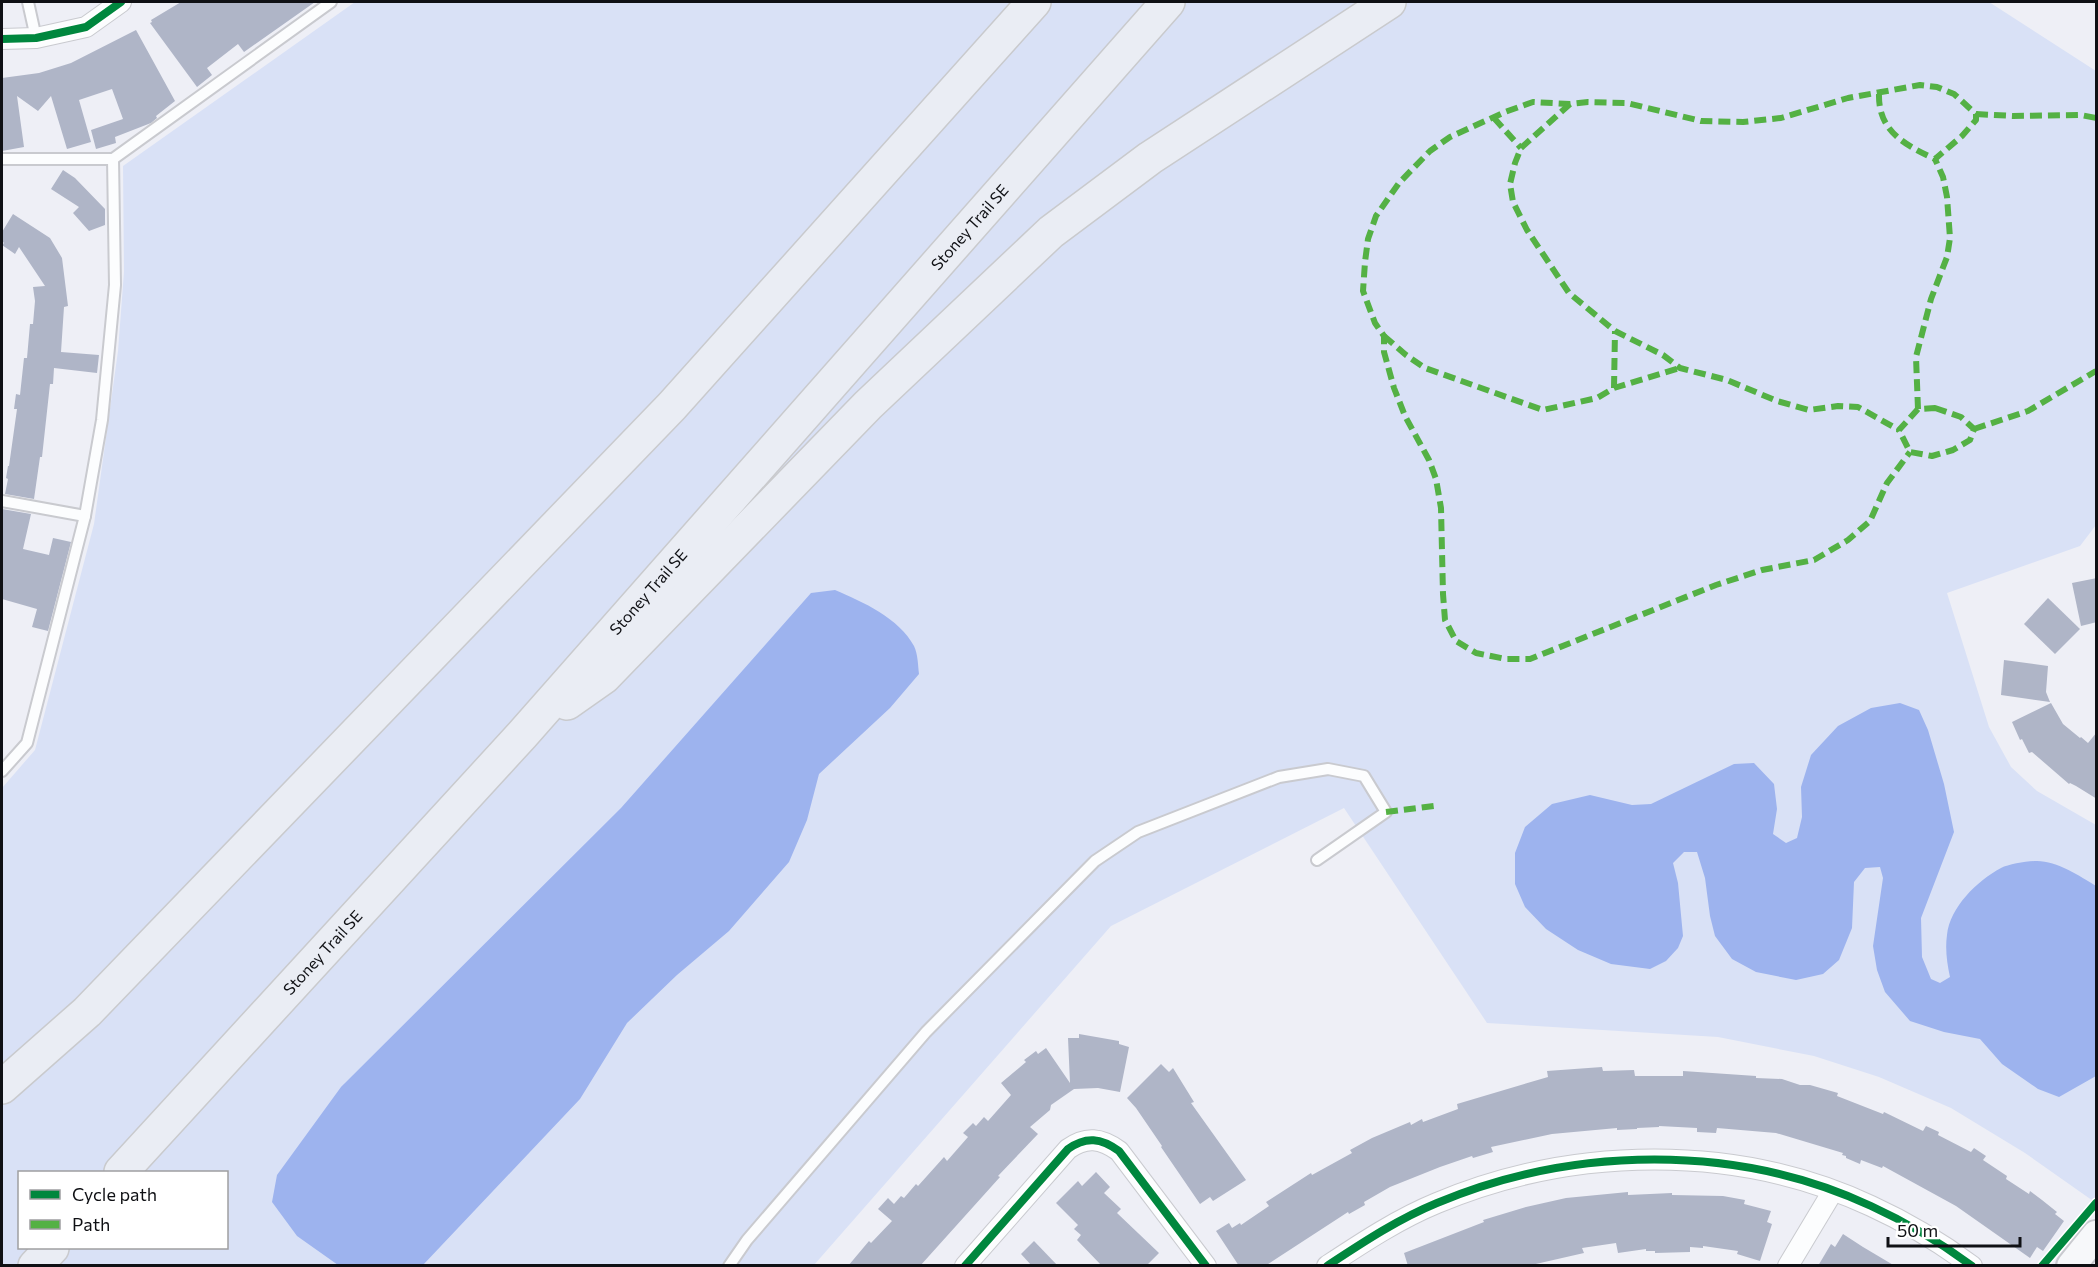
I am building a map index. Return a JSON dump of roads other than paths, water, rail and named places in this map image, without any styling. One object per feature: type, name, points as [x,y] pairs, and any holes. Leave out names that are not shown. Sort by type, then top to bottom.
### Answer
[{"type":"highway","points":[[2,1112],[87,1012],[672,406],[1034,2]]},
{"type":"highway","name":"Stoney Trail SE","points":[[123,1171],[522,735],[1168,2]]},
{"type":"highway","points":[[522,735],[604,677],[868,405],[1051,232],[1150,158],[1389,2]]},
{"type":"highway","points":[[2,1087],[87,1012]]},
{"type":"highway","points":[[35,1266],[51,1249]]},
{"type":"highway","points":[[47,1266],[56,1249]]},
{"type":"street","points":[[2,39],[36,38],[86,27],[121,2]]},
{"type":"street","points":[[965,1266],[1068,1149],[1086,1140],[1098,1140],[1119,1151],[1206,1266]]},
{"type":"street","points":[[1327,1266],[1404,1218],[1436,1203],[1501,1180],[1573,1165],[1658,1159],[1765,1171],[1833,1191],[1871,1206],[1925,1234],[1972,1266]]},
{"type":"street","points":[[1788,1266],[1833,1191]]},
{"type":"street","points":[[2071,1266],[2097,1235]]},
{"type":"lane","points":[[28,2],[36,38]]},
{"type":"lane","points":[[2,159],[112,159],[331,2]]},
{"type":"lane","points":[[2,771],[27,743],[85,516],[102,420],[115,285],[112,159]]},
{"type":"lane","points":[[2,501],[85,516]]},
{"type":"lane","points":[[729,1266],[747,1240],[926,1032],[1095,861],[1138,832],[1279,777],[1328,769],[1364,776],[1386,812],[1317,860]]},
{"type":"water","points":[[835,590],[879,612],[899,627],[914,646],[919,674],[890,708],[819,774],[807,820],[789,862],[729,931],[677,975],[627,1023],[580,1099],[423,1265],[338,1265],[297,1236],[272,1202],[277,1175],[341,1087],[621,808],[811,593]]},
{"type":"water","points":[[1900,703],[1919,710],[1928,730],[1944,784],[1954,832],[1921,918],[1922,957],[1931,979],[1940,983],[1950,977],[1946,945],[1953,915],[1966,896],[1992,873],[2009,865],[2023,862],[2045,862],[2068,870],[2096,886],[2096,1076],[2059,1097],[2038,1089],[2002,1064],[1980,1039],[1944,1032],[1910,1021],[1885,992],[1877,970],[1873,946],[1883,878],[1880,867],[1865,868],[1854,882],[1852,928],[1839,960],[1823,974],[1796,980],[1756,972],[1732,959],[1715,936],[1705,878],[1697,852],[1684,852],[1673,863],[1678,883],[1683,936],[1678,948],[1666,961],[1650,969],[1611,964],[1578,950],[1546,929],[1525,907],[1515,884],[1515,853],[1525,827],[1552,804],[1590,795],[1632,805],[1651,804],[1734,764],[1754,763],[1774,784],[1777,809],[1773,834],[1786,843],[1797,838],[1802,817],[1801,787],[1811,755],[1838,726],[1871,708]]}]
